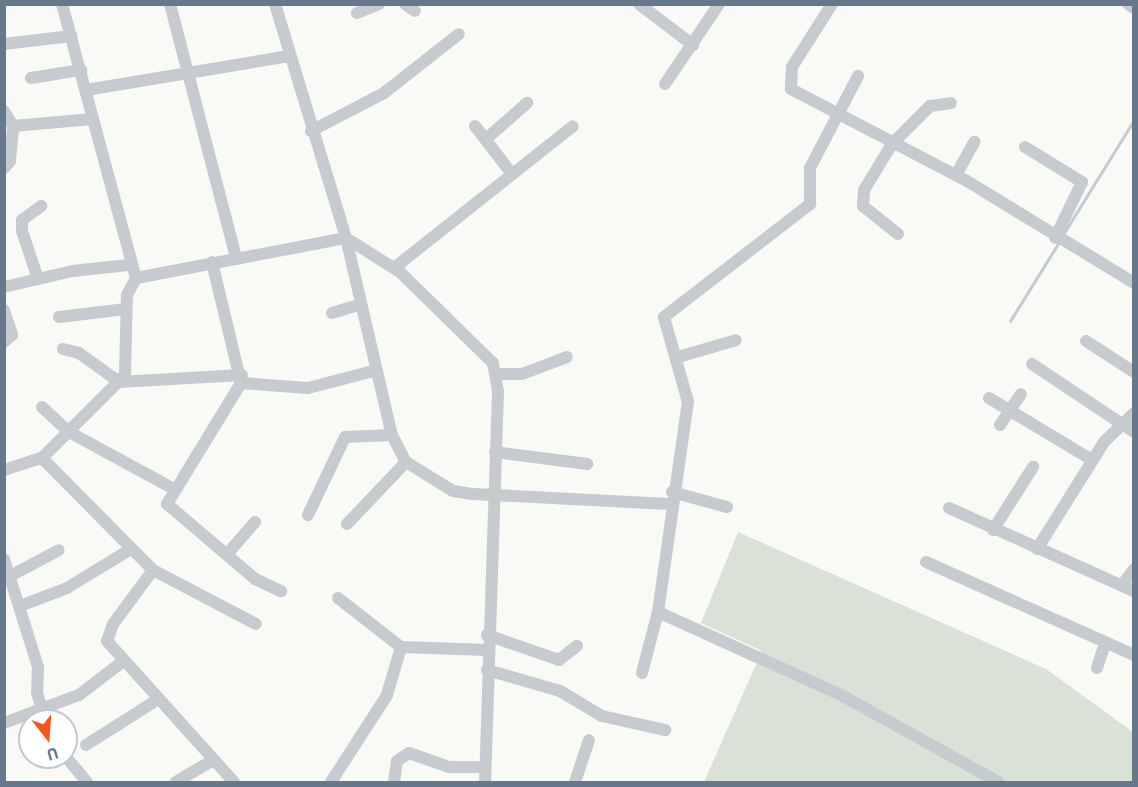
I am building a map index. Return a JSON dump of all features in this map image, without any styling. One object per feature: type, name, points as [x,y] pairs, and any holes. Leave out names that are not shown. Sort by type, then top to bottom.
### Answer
[{"type":"street","points":[[4,470],[42,458],[119,382],[126,366],[126,309],[136,278],[129,265],[81,70],[62,4]]},
{"type":"street","points":[[170,4],[236,258]]},
{"type":"street","points":[[275,4],[311,131],[346,238],[392,435],[406,462],[453,491],[671,498],[727,507]]},
{"type":"street","points":[[357,13],[379,4]]},
{"type":"street","points":[[639,4],[693,45]]},
{"type":"street","points":[[665,84],[719,4]]},
{"type":"street","points":[[832,4],[792,67],[788,84],[834,116],[956,175],[1060,241],[1134,283]]},
{"type":"street","points":[[1128,4],[1134,8]]},
{"type":"street","points":[[311,131],[384,93],[459,34]]},
{"type":"street","points":[[4,44],[72,36]]},
{"type":"street","points":[[86,90],[188,75],[289,56]]},
{"type":"street","points":[[31,78],[81,70]]},
{"type":"street","points":[[642,673],[658,612],[671,498],[687,402],[678,357],[664,317],[751,244],[804,211],[813,194],[810,168],[834,116],[858,76]]},
{"type":"street","points":[[486,139],[527,103]]},
{"type":"street","points":[[897,234],[866,210],[862,200],[892,144],[930,106],[951,103]]},
{"type":"street","points":[[4,111],[13,126],[10,161],[4,168]]},
{"type":"street","points":[[13,126],[93,118]]},
{"type":"street","points":[[475,126],[512,174]]},
{"type":"street","points":[[394,268],[573,126]]},
{"type":"street","points":[[956,175],[974,142]]},
{"type":"street","points":[[1025,147],[1082,183],[1060,241]]},
{"type":"street","points":[[38,279],[22,231],[22,220],[42,206]]},
{"type":"street","points":[[136,278],[346,238],[394,268],[486,353],[496,374],[494,494],[487,635],[485,783]]},
{"type":"street","points":[[212,262],[242,379],[174,489],[169,507],[228,553],[255,579],[281,591]]},
{"type":"street","points":[[4,287],[38,279],[129,265]]},
{"type":"street","points":[[332,313],[361,304]]},
{"type":"street","points":[[59,317],[126,309]]},
{"type":"street","points":[[4,310],[12,335],[4,342]]},
{"type":"street","points":[[678,357],[736,340]]},
{"type":"street","points":[[1086,341],[1134,372]]},
{"type":"street","points":[[63,349],[79,353],[119,382],[242,379],[308,388],[376,370]]},
{"type":"street","points":[[496,374],[522,374],[567,357]]},
{"type":"street","points":[[1032,364],[1134,432]]},
{"type":"street","points":[[1000,425],[1021,394]]},
{"type":"street","points":[[989,398],[1092,460]]},
{"type":"street","points":[[42,407],[69,432],[174,489]]},
{"type":"street","points":[[1037,549],[1092,460],[1134,413]]},
{"type":"street","points":[[308,515],[345,437],[392,435]]},
{"type":"street","points":[[495,452],[587,464]]},
{"type":"street","points":[[42,458],[153,570],[256,624]]},
{"type":"street","points":[[347,524],[406,462]]},
{"type":"street","points":[[993,530],[1033,467]]},
{"type":"street","points":[[949,508],[993,530],[1134,591]]},
{"type":"street","points":[[228,553],[255,522]]},
{"type":"street","points":[[20,606],[68,588],[131,549]]},
{"type":"street","points":[[10,576],[59,550]]},
{"type":"street","points":[[4,559],[38,667],[43,709]]},
{"type":"street","points":[[926,562],[1134,655]]},
{"type":"street","points":[[1122,585],[1134,569]]},
{"type":"street","points":[[153,570],[107,636],[122,662],[234,783]]},
{"type":"street","points":[[338,598],[400,647],[487,650]]},
{"type":"street","points":[[658,612],[841,695],[998,783]]},
{"type":"street","points":[[487,635],[559,660],[577,645]]},
{"type":"street","points":[[1097,668],[1106,644]]},
{"type":"street","points":[[337,780],[387,695],[400,647]]},
{"type":"street","points":[[57,709],[122,662]]},
{"type":"street","points":[[487,670],[560,691],[602,716],[665,730]]},
{"type":"street","points":[[86,745],[157,700]]},
{"type":"street","points":[[575,783],[590,740]]},
{"type":"street","points":[[394,783],[396,761],[409,753],[449,767],[485,767]]},
{"type":"street","points":[[176,783],[213,760]]},
{"type":"street","points":[[76,769],[87,783]]},
{"type":"shaded area","points":[[738,532],[1046,669],[1133,732],[1133,782],[704,782],[762,651],[701,623]]},
{"type":"waterway","points":[[1062,236],[1134,120]]},
{"type":"waterway","points":[[1010,321],[1059,242]]}]
